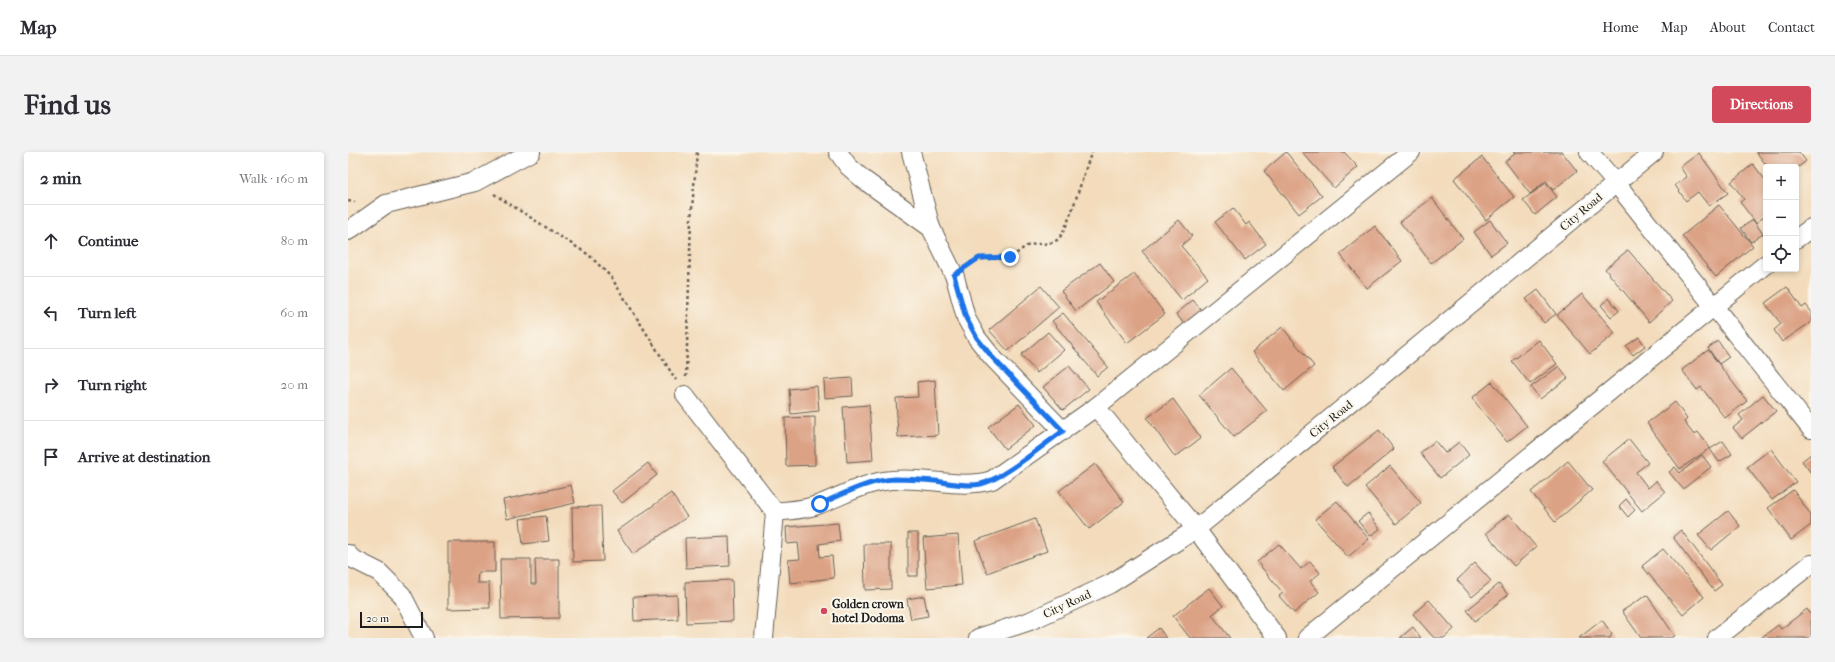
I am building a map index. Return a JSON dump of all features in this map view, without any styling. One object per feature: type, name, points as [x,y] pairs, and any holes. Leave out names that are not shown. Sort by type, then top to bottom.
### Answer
[{"type":"street","points":[[348,231],[386,204],[475,182],[531,152]]},
{"type":"street","points":[[838,152],[848,166],[864,180],[932,228]]},
{"type":"street","points":[[911,152],[932,228],[954,275],[966,318],[977,338],[992,357],[1063,431]]},
{"type":"street","points":[[775,512],[806,508],[862,486],[894,479],[965,484],[980,484],[992,480],[1096,407],[1411,152]]},
{"type":"street","points":[[1589,152],[1616,183],[1811,429]]},
{"type":"street","name":"City Road","points":[[978,638],[1030,622],[1110,584],[1196,529],[1411,354],[1654,152]]},
{"type":"street","points":[[1799,237],[1811,228]]},
{"type":"street","points":[[1306,638],[1763,266]]},
{"type":"street","points":[[685,395],[775,512],[764,638]]},
{"type":"street","points":[[1096,407],[1196,529],[1277,638]]},
{"type":"street","points":[[348,554],[351,558],[379,572],[402,595],[424,638]]},
{"type":"street","points":[[1717,638],[1811,564]]},
{"type":"path","points":[[685,395],[691,220],[697,152]]},
{"type":"path","points":[[954,275],[979,258],[1010,257],[1028,246],[1050,243],[1059,239],[1068,223],[1080,183],[1092,152]]},
{"type":"path","points":[[475,182],[589,256],[611,277],[685,395]]},
{"type":"building","points":[[1286,152],[1322,196],[1299,214],[1264,171]]},
{"type":"building","points":[[1302,152],[1344,152],[1358,167],[1334,188]]},
{"type":"building","points":[[1513,152],[1562,152],[1577,171],[1553,190],[1546,181],[1530,194],[1505,161],[1515,154]]},
{"type":"building","points":[[1756,152],[1799,152],[1806,161],[1799,167],[1799,164],[1766,164]]},
{"type":"building","points":[[1699,153],[1728,193],[1709,206],[1698,192],[1686,201],[1675,185],[1687,177],[1680,167]]},
{"type":"building","points":[[1482,157],[1514,197],[1486,220],[1454,179]]},
{"type":"building","points":[[1753,164],[1763,177],[1763,217],[1756,223],[1740,202],[1744,199],[1731,182]]},
{"type":"building","points":[[1546,183],[1557,197],[1535,215],[1523,200]]},
{"type":"building","points":[[1432,198],[1463,239],[1431,263],[1400,222]]},
{"type":"building","points":[[1719,205],[1753,246],[1716,277],[1682,236]]},
{"type":"building","points":[[1233,208],[1246,225],[1249,222],[1266,244],[1245,260],[1215,222]]},
{"type":"building","points":[[1179,220],[1192,236],[1181,246],[1208,278],[1182,300],[1142,251]]},
{"type":"building","points":[[1490,220],[1507,243],[1491,255],[1474,232]]},
{"type":"building","points":[[1753,220],[1763,234],[1751,242],[1741,228]]},
{"type":"building","points":[[1375,226],[1402,261],[1367,288],[1340,254]]},
{"type":"building","points":[[1628,250],[1672,301],[1649,322],[1605,269]]},
{"type":"building","points":[[1100,263],[1114,282],[1076,311],[1061,291]]},
{"type":"building","points":[[1134,274],[1165,314],[1127,343],[1096,302]]},
{"type":"building","points":[[1041,286],[1059,307],[1008,351],[989,330]]},
{"type":"building","points":[[1787,287],[1802,308],[1806,305],[1811,311],[1811,322],[1782,342],[1774,330],[1781,324],[1765,303]]},
{"type":"building","points":[[1538,290],[1556,314],[1544,323],[1526,299]]},
{"type":"building","points":[[1582,294],[1615,333],[1590,354],[1557,315]]},
{"type":"building","points":[[1609,298],[1619,311],[1611,317],[1601,305]]},
{"type":"building","points":[[1193,300],[1203,312],[1186,326],[1176,314]]},
{"type":"building","points":[[1063,313],[1108,367],[1097,376],[1052,321]]},
{"type":"building","points":[[1282,327],[1314,366],[1284,391],[1252,352]]},
{"type":"building","points":[[1048,332],[1064,350],[1037,373],[1021,355]]},
{"type":"building","points":[[1639,337],[1645,346],[1633,355],[1626,346]]},
{"type":"building","points":[[1539,340],[1557,364],[1530,384],[1512,361]]},
{"type":"building","points":[[1718,341],[1729,357],[1719,364],[1708,348]]},
{"type":"building","points":[[1708,350],[1747,401],[1725,418],[1701,387],[1697,390],[1682,370]]},
{"type":"building","points":[[1069,366],[1089,389],[1063,410],[1043,387]]},
{"type":"building","points":[[1559,366],[1568,378],[1540,399],[1531,387]]},
{"type":"building","points":[[1231,368],[1267,411],[1234,437],[1199,395]]},
{"type":"building","points":[[852,378],[853,396],[825,398],[824,380]]},
{"type":"building","points":[[935,380],[938,435],[898,437],[896,398],[918,397],[917,382]]},
{"type":"building","points":[[1492,382],[1527,426],[1507,442],[1472,398]]},
{"type":"building","points":[[817,386],[819,411],[791,414],[789,389]]},
{"type":"building","points":[[1763,395],[1776,411],[1742,438],[1733,428],[1743,420],[1739,415]]},
{"type":"building","points":[[1173,399],[1201,438],[1175,457],[1147,418]]},
{"type":"building","points":[[1675,402],[1687,419],[1684,422],[1694,435],[1698,432],[1710,448],[1680,469],[1647,423]]},
{"type":"building","points":[[1019,404],[1036,425],[1005,449],[988,427]]},
{"type":"building","points":[[869,405],[873,460],[847,462],[843,407]]},
{"type":"building","points":[[815,417],[815,465],[786,466],[785,418]]},
{"type":"building","points":[[1379,430],[1394,449],[1348,487],[1332,467]]},
{"type":"building","points":[[1629,439],[1648,463],[1636,472],[1648,488],[1656,481],[1665,492],[1642,511],[1602,461]]},
{"type":"building","points":[[1435,441],[1445,453],[1459,442],[1469,455],[1440,478],[1420,453]]},
{"type":"building","points":[[1723,441],[1732,454],[1719,462],[1710,449]]},
{"type":"building","points":[[1771,449],[1796,482],[1772,500],[1747,467]]},
{"type":"building","points":[[1811,454],[1811,473],[1802,461]]},
{"type":"building","points":[[1702,455],[1711,467],[1683,489],[1669,472],[1675,467],[1680,473]]},
{"type":"building","points":[[1568,461],[1592,490],[1555,522],[1531,492]]},
{"type":"building","points":[[648,463],[657,475],[622,503],[612,491]]},
{"type":"building","points":[[1095,464],[1124,502],[1089,529],[1059,491]]},
{"type":"building","points":[[1390,466],[1421,503],[1396,524],[1365,487]]},
{"type":"building","points":[[571,485],[575,503],[507,519],[503,500]]},
{"type":"building","points":[[1793,490],[1811,515],[1811,525],[1791,540],[1768,508]]},
{"type":"building","points":[[671,493],[687,517],[633,554],[617,531]]},
{"type":"building","points":[[1626,499],[1635,510],[1628,517],[1619,506]]},
{"type":"building","points":[[1337,501],[1369,539],[1348,557],[1315,519]]},
{"type":"building","points":[[601,506],[603,561],[573,562],[572,507]]},
{"type":"building","points":[[1728,511],[1740,526],[1711,550],[1698,535]]},
{"type":"building","points":[[1368,513],[1380,529],[1370,536],[1358,521]]},
{"type":"building","points":[[1509,514],[1536,547],[1514,566],[1486,533]]},
{"type":"building","points":[[546,516],[549,541],[523,544],[520,519]]},
{"type":"building","points":[[1035,519],[1047,551],[987,573],[975,541]]},
{"type":"building","points":[[838,523],[840,541],[819,544],[820,557],[832,556],[834,578],[790,583],[788,560],[800,559],[798,543],[787,544],[786,527]]},
{"type":"building","points":[[1681,530],[1722,585],[1714,591],[1673,537]]},
{"type":"building","points":[[908,533],[918,533],[918,576],[908,576]]},
{"type":"building","points":[[958,535],[962,585],[927,588],[923,538]]},
{"type":"building","points":[[729,536],[730,566],[686,568],[685,538]]},
{"type":"building","points":[[448,542],[495,542],[495,572],[478,572],[477,583],[489,583],[490,608],[448,609]]},
{"type":"building","points":[[864,544],[891,544],[891,589],[865,590]]},
{"type":"building","points":[[1279,544],[1301,569],[1310,561],[1320,573],[1310,581],[1319,592],[1294,613],[1279,596],[1283,593],[1257,562]]},
{"type":"building","points":[[1663,549],[1704,597],[1683,615],[1642,566]]},
{"type":"building","points":[[500,559],[531,559],[531,584],[536,584],[535,559],[559,559],[559,618],[501,619]]},
{"type":"building","points":[[1475,563],[1491,581],[1472,597],[1457,580]]},
{"type":"building","points":[[732,580],[733,621],[686,623],[685,582]]},
{"type":"building","points":[[1499,584],[1508,595],[1475,621],[1467,610]]},
{"type":"building","points":[[1209,588],[1223,606],[1212,615],[1230,638],[1190,638],[1173,616]]},
{"type":"building","points":[[677,595],[678,619],[634,621],[633,597]]},
{"type":"building","points":[[1647,595],[1675,636],[1671,638],[1641,638],[1622,611]]},
{"type":"building","points":[[924,596],[928,616],[911,619],[907,599]]},
{"type":"building","points":[[1429,600],[1454,629],[1444,638],[1434,638],[1413,614]]},
{"type":"building","points":[[1807,609],[1811,615],[1811,638],[1761,638],[1778,625],[1781,629]]},
{"type":"building","points":[[1602,620],[1612,634],[1610,638],[1579,638]]},
{"type":"building","points":[[1413,627],[1421,638],[1400,638]]},
{"type":"building","points":[[1159,628],[1166,638],[1146,638]]},
{"type":"place","name":"Golden crown hotel Dodoma","points":[[824,611]]},
{"type":"route","points":[[820,504],[862,486],[894,479],[980,484],[992,480],[1003,473],[1063,431],[992,357],[977,338],[966,318],[954,275],[979,258],[1010,257]]}]
